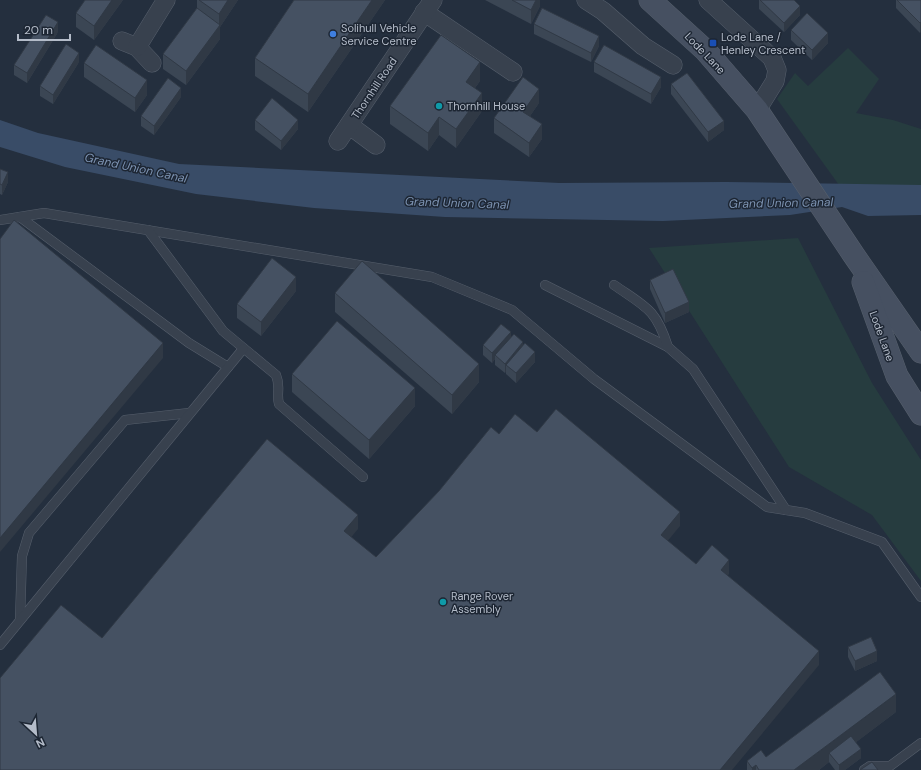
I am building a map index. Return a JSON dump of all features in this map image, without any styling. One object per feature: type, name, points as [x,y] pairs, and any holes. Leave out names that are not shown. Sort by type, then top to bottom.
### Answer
[{"type":"main road","name":"Lode Lane","points":[[650,0],[706,50],[757,110],[795,165],[834,226],[921,352]]},
{"type":"main road","name":"Lode Lane","points":[[853,254],[897,376],[921,414]]},
{"type":"street","points":[[152,63],[130,44],[166,0]]},
{"type":"street","points":[[586,0],[603,12],[643,46],[673,65]]},
{"type":"street","points":[[708,0],[772,58],[777,70],[775,81],[757,110]]},
{"type":"street","name":"Thornhill Road","points":[[338,141],[429,6],[513,72]]},
{"type":"street","name":"Thornhill Road","points":[[349,125],[376,145]]},
{"type":"lane","points":[[0,220],[44,213],[432,277],[512,310],[594,379],[767,507],[805,513],[882,542],[921,597]]},
{"type":"lane","points":[[20,217],[189,342],[228,367]]},
{"type":"lane","points":[[148,230],[223,331],[276,375],[280,384],[277,398],[279,404],[363,477]]},
{"type":"lane","points":[[545,285],[668,348],[693,369],[786,510]]},
{"type":"lane","points":[[614,285],[646,307],[656,318],[668,348]]},
{"type":"lane","points":[[0,645],[243,349]]},
{"type":"lane","points":[[20,620],[22,556],[29,533],[125,420],[189,413]]},
{"type":"lane","points":[[864,770],[870,766],[890,766],[921,743]]},
{"type":"green space","points":[[848,48],[879,79],[856,113],[893,120],[921,129],[921,185],[839,185],[777,99],[795,73],[808,86]]},
{"type":"green space","points":[[798,238],[872,383],[921,460],[921,581],[872,515],[789,467],[649,248]]},
{"type":"water","name":"Grand Union Canal","points":[[0,120],[38,133],[179,164],[559,183],[726,182],[921,185],[921,215],[868,216],[842,207],[790,215],[663,221],[445,217],[314,208],[196,194],[65,167],[0,147]]},
{"type":"building","points":[[85,0],[112,0],[94,26],[76,13]]},
{"type":"building","points":[[199,0],[228,0],[219,14]]},
{"type":"building","points":[[294,0],[372,0],[308,94],[255,58]]},
{"type":"building","points":[[512,0],[536,0],[531,10]]},
{"type":"building","points":[[760,0],[794,0],[800,6],[784,23]]},
{"type":"building","points":[[897,0],[921,0],[921,22],[920,23]]},
{"type":"building","points":[[197,8],[220,25],[186,71],[163,54]]},
{"type":"building","points":[[542,8],[599,36],[591,53],[534,24]]},
{"type":"building","points":[[807,13],[828,33],[812,50],[791,30]]},
{"type":"building","points":[[46,15],[58,22],[27,73],[14,65]]},
{"type":"building","name":"Thornhill House","points":[[441,35],[480,62],[466,82],[482,93],[456,129],[439,117],[428,133],[390,106]]},
{"type":"building","points":[[66,44],[79,53],[53,95],[40,86]]},
{"type":"building","points":[[96,45],[147,80],[135,98],[84,63]]},
{"type":"building","points":[[604,45],[661,77],[651,94],[594,62]]},
{"type":"building","points":[[687,73],[724,121],[708,132],[671,84]]},
{"type":"building","points":[[523,77],[539,89],[523,112],[542,124],[529,143],[494,118]]},
{"type":"building","points":[[168,78],[181,88],[154,126],[141,116]]},
{"type":"building","points":[[272,98],[298,120],[281,141],[255,120]]},
{"type":"building","points":[[0,169],[8,172],[2,185],[0,184]]},
{"type":"building","points":[[14,220],[163,343],[0,538],[0,239]]},
{"type":"building","points":[[272,258],[296,277],[261,322],[237,304]]},
{"type":"building","points":[[362,261],[479,364],[452,395],[335,293]]},
{"type":"building","points":[[673,269],[689,302],[665,313],[650,280]]},
{"type":"building","points":[[337,321],[415,388],[369,440],[292,374]]},
{"type":"building","points":[[501,324],[511,332],[492,353],[483,345]]},
{"type":"building","points":[[514,334],[523,342],[505,364],[495,355]]},
{"type":"building","points":[[525,343],[535,352],[516,373],[506,365]]},
{"type":"building","name":"Range Rover Assembly","points":[[556,409],[680,512],[661,535],[696,564],[712,545],[729,560],[721,570],[819,651],[720,770],[0,770],[0,678],[61,605],[102,638],[267,439],[358,515],[344,531],[376,557],[439,491],[491,427],[499,434],[515,414],[537,432]]},
{"type":"building","points":[[871,637],[877,651],[855,661],[848,647]]},
{"type":"building","points":[[880,672],[896,694],[794,770],[759,770],[756,765],[752,768],[747,761],[761,750],[766,757]]},
{"type":"building","points":[[851,736],[861,749],[839,765],[829,753]]},
{"type":"building","points":[[872,762],[878,770],[860,770]]},
{"type":"place","name":"Solihull Vehicle Service Centre","points":[[333,34]]},
{"type":"place","name":"Lode Lane / Henley Crescent","points":[[713,43]]},
{"type":"place","name":"Thornhill House","points":[[439,106]]},
{"type":"place","name":"Range Rover Assembly","points":[[443,602]]}]
